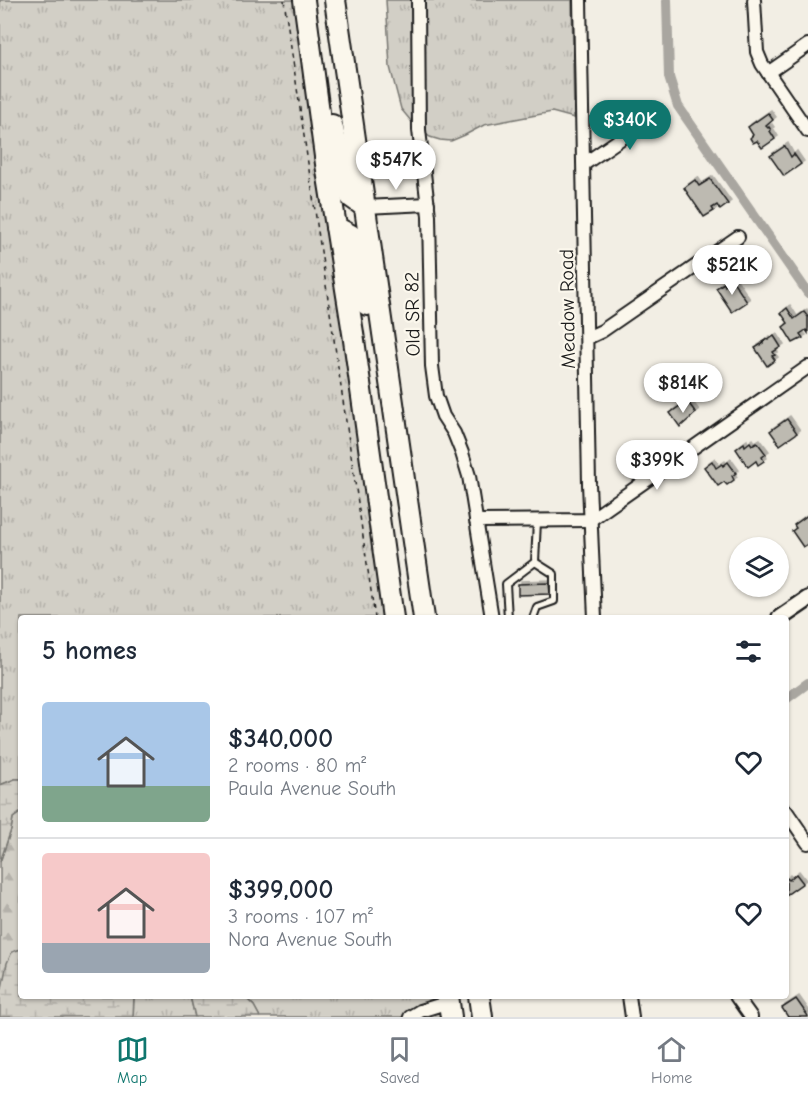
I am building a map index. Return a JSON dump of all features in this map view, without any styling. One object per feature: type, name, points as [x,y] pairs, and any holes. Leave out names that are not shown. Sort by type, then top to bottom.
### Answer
[{"type":"highway","points":[[304,0],[393,615]]},
{"type":"highway","points":[[315,0],[333,127],[347,188],[351,197],[365,207]]},
{"type":"highway","points":[[335,0],[424,615]]},
{"type":"highway","points":[[336,227],[351,235],[367,306],[381,403],[397,432]]},
{"type":"highway","points":[[479,999],[482,1017]]},
{"type":"street","name":"Old SR 82","points":[[418,0],[419,130],[428,204],[432,366],[436,396],[443,416],[454,433],[470,476],[492,615]]},
{"type":"street","name":"Meadow Road","points":[[580,0],[590,520],[595,615]]},
{"type":"street","points":[[754,0],[756,52],[808,131]]},
{"type":"street","points":[[768,73],[808,45]]},
{"type":"street","points":[[584,164],[658,113]]},
{"type":"street","points":[[365,207],[428,204]]},
{"type":"street","points":[[587,338],[602,331],[738,237]]},
{"type":"street","points":[[476,521],[590,520],[808,367]]},
{"type":"street","points":[[784,615],[808,599]]},
{"type":"street","points":[[789,815],[808,843]]},
{"type":"street","points":[[629,999],[632,1017]]},
{"type":"street","points":[[738,999],[751,1017]]},
{"type":"street","points":[[410,1017],[420,1011],[449,1005]]},
{"type":"lane","points":[[535,562],[537,521]]},
{"type":"lane","points":[[508,615],[506,584],[535,562]]},
{"type":"lane","points":[[534,615],[537,607],[554,601],[554,574],[535,562]]},
{"type":"path","points":[[284,0],[375,615]]},
{"type":"green space","points":[[0,0],[299,0],[387,615],[18,615],[18,779],[0,785]]},
{"type":"green space","points":[[386,0],[572,0],[574,118],[552,112],[484,125],[451,141],[430,137],[416,127],[401,109],[390,67]]},
{"type":"green space","points":[[18,779],[18,814],[13,818],[0,862],[0,785]]},
{"type":"green space","points":[[18,814],[18,950],[12,952],[0,989],[0,862],[13,818]]},
{"type":"green space","points":[[18,950],[18,999],[134,999],[133,1017],[0,1017],[0,989],[12,952]]},
{"type":"green space","points":[[134,999],[191,999],[195,1017],[133,1017]]},
{"type":"green space","points":[[191,999],[247,999],[260,1017],[195,1017]]},
{"type":"green space","points":[[247,999],[442,999],[445,1017],[260,1017]]},
{"type":"building","points":[[768,113],[773,120],[766,126],[769,127],[775,139],[762,148],[757,141],[753,143],[750,138],[753,135],[748,127]]},
{"type":"building","points":[[785,146],[791,157],[794,154],[801,164],[784,176],[770,156]]},
{"type":"building","points":[[710,179],[728,204],[720,210],[717,205],[712,208],[714,211],[704,217],[684,188],[695,180],[699,186]]},
{"type":"building","points":[[731,281],[747,302],[732,312],[716,288],[724,283],[725,286]]},
{"type":"building","points":[[787,308],[794,319],[804,312],[808,317],[808,333],[806,330],[800,334],[803,338],[793,343],[783,327],[788,323],[781,313]]},
{"type":"building","points":[[774,336],[781,347],[773,352],[775,355],[772,356],[775,360],[767,366],[755,348]]},
{"type":"building","points":[[687,401],[696,413],[680,427],[670,413]]},
{"type":"building","points":[[787,419],[797,433],[780,445],[770,431]]},
{"type":"building","points":[[750,442],[752,445],[757,442],[766,454],[762,457],[764,461],[758,465],[756,461],[748,467],[736,449]]},
{"type":"building","points":[[712,461],[716,468],[728,462],[736,473],[732,476],[734,480],[727,485],[724,482],[718,486],[704,467]]},
{"type":"building","points":[[808,515],[808,544],[803,547],[792,531],[796,528],[794,525]]},
{"type":"building","points":[[549,583],[550,594],[518,595],[518,584]]},
{"type":"building","points":[[796,874],[803,883],[789,893],[789,880]]},
{"type":"building","points":[[796,999],[808,1017],[788,1017],[782,1008]]},
{"type":"waterway","points":[[667,0],[669,77],[678,106],[808,293]]},
{"type":"waterway","points":[[789,697],[808,683]]}]
